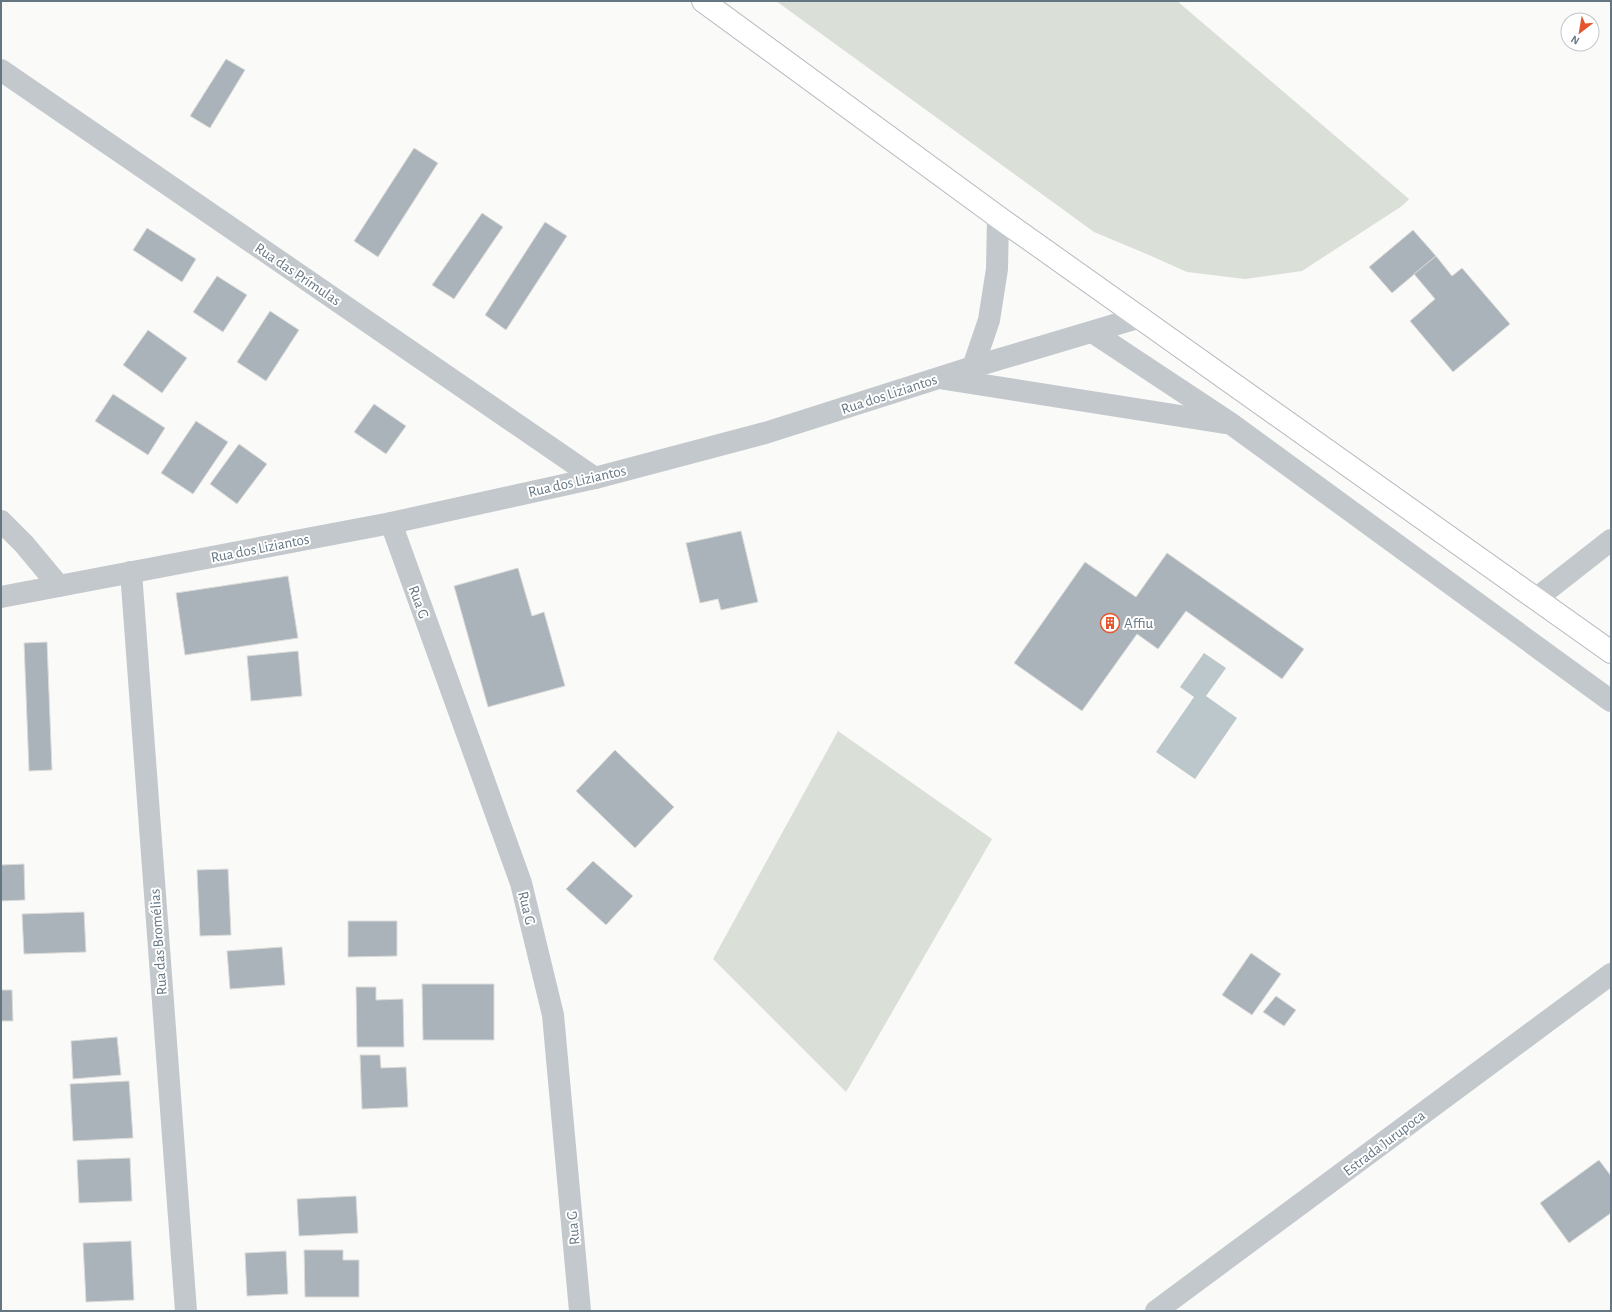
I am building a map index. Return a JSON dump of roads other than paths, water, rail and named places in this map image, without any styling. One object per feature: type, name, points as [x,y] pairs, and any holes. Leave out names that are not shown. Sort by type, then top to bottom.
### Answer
[{"type":"main road","points":[[703,1],[998,217],[1537,598],[1611,652]]},
{"type":"street","name":"Rua das Prímulas","points":[[1,70],[595,478]]},
{"type":"street","points":[[973,367],[985,335],[997,269],[998,217]]},
{"type":"street","name":"Rua dos Liziantos","points":[[1,597],[391,524],[595,478],[765,433],[973,367],[1141,318]]},
{"type":"street","points":[[1094,332],[1230,423],[1611,701]]},
{"type":"street","points":[[940,378],[1230,423]]},
{"type":"street","points":[[1,521],[24,544],[59,586]]},
{"type":"street","name":"Rua G","points":[[391,524],[521,883],[551,1007],[580,1311]]},
{"type":"street","points":[[1537,598],[1611,540]]},
{"type":"street","name":"Rua das Bromélias","points":[[131,572],[186,1311]]},
{"type":"street","name":"Estrada Jurupoca","points":[[1156,1311],[1611,974]]},
{"type":"place","name":"Affiu","points":[[1110,623]]}]
